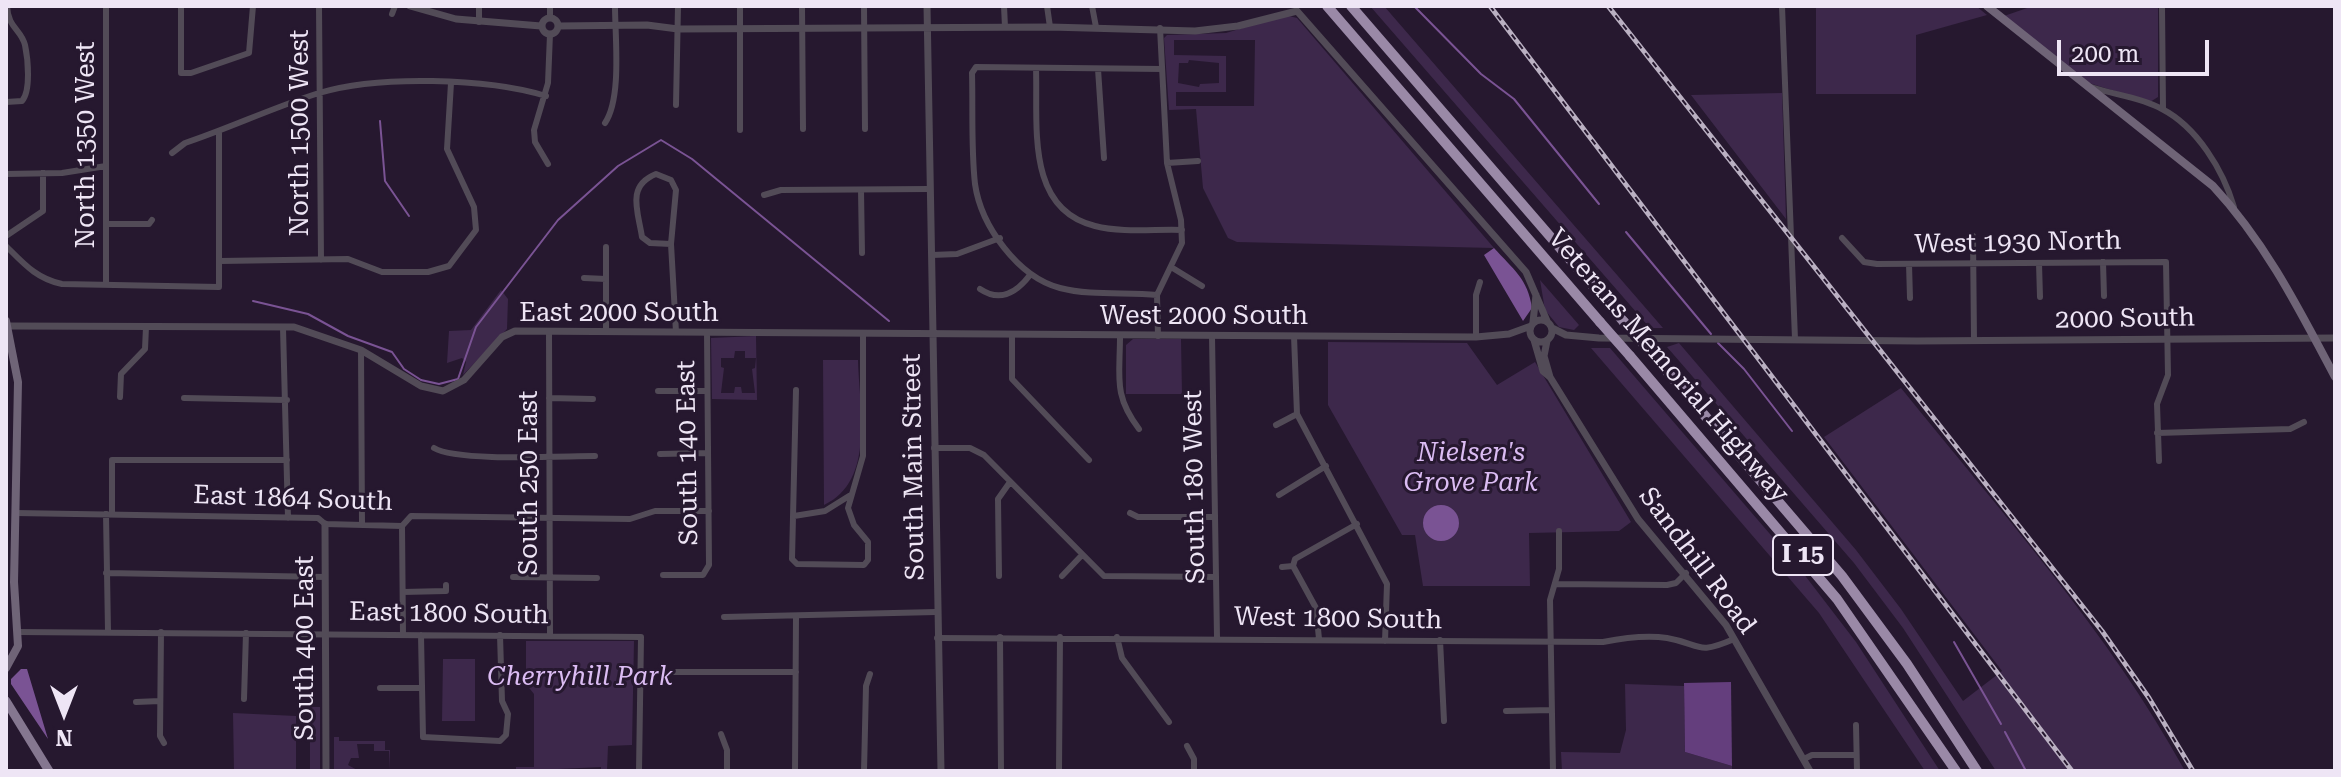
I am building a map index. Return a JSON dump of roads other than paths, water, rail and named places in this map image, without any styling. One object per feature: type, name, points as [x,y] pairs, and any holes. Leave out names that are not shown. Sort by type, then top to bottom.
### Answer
[{"type":"highway","name":"Veterans Memorial Highway","points":[[1327,6],[1819,575],[1882,660],[1956,771]]},
{"type":"highway","name":"Veterans Memorial Highway","points":[[1351,6],[1842,576],[1912,671],[1977,771]]},
{"type":"main road","points":[[1987,6],[2213,186],[2234,207],[2261,243],[2335,377]]},
{"type":"main road","points":[[6,668],[15,658],[18,632],[15,513],[11,498],[18,382],[7,323]]},
{"type":"main road","points":[[6,701],[45,769]]},
{"type":"street","points":[[6,102],[22,101],[27,93],[25,46],[9,31],[7,6]]},
{"type":"street","name":"North 1350 West","points":[[106,6],[106,284]]},
{"type":"street","points":[[181,6],[181,73],[191,73],[251,51],[253,6]]},
{"type":"street","name":"North 1500 West","points":[[319,6],[321,260]]},
{"type":"street","points":[[392,14],[395,6]]},
{"type":"street","points":[[410,6],[479,22],[541,26],[550,34]]},
{"type":"street","points":[[479,6],[479,22]]},
{"type":"street","points":[[550,6],[550,17],[558,26]]},
{"type":"street","points":[[605,123],[612,113],[615,6]]},
{"type":"street","points":[[676,105],[678,6]]},
{"type":"street","points":[[740,6],[740,130]]},
{"type":"street","points":[[802,6],[803,129]]},
{"type":"street","points":[[864,6],[865,129]]},
{"type":"street","name":"South Main Street","points":[[927,6],[941,771]]},
{"type":"street","points":[[1004,6],[1005,27]]},
{"type":"street","points":[[1047,6],[1050,27]]},
{"type":"street","points":[[1092,6],[1096,27]]},
{"type":"street","points":[[1782,6],[1795,339]]},
{"type":"street","points":[[2162,6],[2163,109]]},
{"type":"street","points":[[548,164],[535,142],[534,130],[546,96],[550,34],[558,26],[615,25],[678,29],[1221,29],[1297,11],[1526,272],[1549,325],[1548,340],[1599,338]]},
{"type":"street","points":[[541,26],[550,17]]},
{"type":"street","points":[[1158,336],[1157,295],[1182,243],[1167,163],[1160,28]]},
{"type":"street","points":[[1157,295],[1064,289],[1030,275],[1014,260],[983,208],[975,184],[972,73],[976,67],[1162,69]]},
{"type":"street","points":[[1036,68],[1043,179],[1056,205],[1067,215],[1095,226],[1182,230]]},
{"type":"street","points":[[1098,69],[1104,158]]},
{"type":"street","points":[[172,153],[185,143],[319,93],[372,82],[451,83],[520,89],[546,96]]},
{"type":"street","points":[[220,261],[348,259],[382,272],[428,272],[449,266],[476,230],[474,207],[447,149],[451,83]]},
{"type":"street","points":[[2087,85],[2163,109],[2186,126],[2202,144],[2234,207]]},
{"type":"street","points":[[6,246],[45,280],[219,287],[219,131]]},
{"type":"street","points":[[1167,163],[1198,161]]},
{"type":"street","points":[[6,174],[106,166]]},
{"type":"street","points":[[6,236],[43,211],[43,173]]},
{"type":"street","points":[[671,244],[645,241],[635,193],[639,184],[656,174],[671,180],[676,190],[671,244],[676,332]]},
{"type":"street","points":[[764,195],[781,190],[929,189]]},
{"type":"street","points":[[861,190],[862,253]]},
{"type":"street","points":[[106,224],[149,224],[152,220]]},
{"type":"street","points":[[1973,236],[1974,341]]},
{"type":"street","points":[[932,255],[957,254],[1000,238]]},
{"type":"street","name":"West 1930 North","points":[[1842,238],[1857,257],[1870,264],[2166,262],[2167,339]]},
{"type":"street","points":[[606,247],[606,331]]},
{"type":"street","points":[[2103,262],[2104,296]]},
{"type":"street","points":[[2039,263],[2040,297]]},
{"type":"street","points":[[1909,264],[1910,298]]},
{"type":"street","points":[[1171,267],[1202,286]]},
{"type":"street","points":[[980,289],[996,296],[1010,294],[1030,275]]},
{"type":"street","points":[[584,278],[606,279]]},
{"type":"street","points":[[1476,337],[1476,295],[1480,282]]},
{"type":"street","name":"Sandhill Road","points":[[1537,293],[1533,339],[1543,371],[1550,377]]},
{"type":"street","name":"East 2000 South","points":[[7,323],[305,329],[361,350],[421,386],[443,391],[464,380],[507,333],[932,334]]},
{"type":"street","name":"West 2000 South","points":[[1476,337],[1509,334],[1532,325],[1549,325]]},
{"type":"street","points":[[1549,325],[1566,335],[1599,338]]},
{"type":"street","points":[[120,397],[121,374],[145,349],[146,327]]},
{"type":"street","points":[[283,328],[288,518]]},
{"type":"street","name":"South 250 East","points":[[549,331],[550,635]]},
{"type":"street","name":"South 140 East","points":[[663,575],[705,573],[709,563],[707,333]]},
{"type":"street","name":"West 2000 South","points":[[932,334],[1548,340]]},
{"type":"street","points":[[1012,334],[1012,379],[1089,460]]},
{"type":"street","points":[[796,390],[793,560],[797,564],[866,564],[869,546],[851,520],[849,496],[863,463],[863,335]]},
{"type":"street","points":[[1120,336],[1123,408],[1139,429]]},
{"type":"street","name":"South 180 West","points":[[1212,336],[1217,637]]},
{"type":"street","points":[[1294,336],[1297,414],[1387,584],[1385,641]]},
{"type":"street","name":"2000 South","points":[[1599,338],[1974,341],[2335,338]]},
{"type":"street","points":[[2159,461],[2157,404],[2168,375],[2167,339]]},
{"type":"street","name":"Sandhill Road","points":[[1548,340],[1544,356],[1550,377],[1638,519],[1686,573],[1734,639],[1810,771]]},
{"type":"street","points":[[361,350],[362,524]]},
{"type":"street","points":[[658,391],[707,391]]},
{"type":"street","points":[[184,398],[287,400]]},
{"type":"street","points":[[549,398],[593,399]]},
{"type":"street","points":[[1276,425],[1297,414]]},
{"type":"street","points":[[2157,433],[2290,429],[2304,422]]},
{"type":"street","points":[[434,448],[442,453],[595,456]]},
{"type":"street","points":[[934,448],[970,448],[984,455],[1104,576],[1216,577]]},
{"type":"street","points":[[660,454],[708,453]]},
{"type":"street","points":[[108,631],[106,573],[112,460],[287,460]]},
{"type":"street","points":[[1279,495],[1326,466]]},
{"type":"street","points":[[999,576],[998,499],[1010,482]]},
{"type":"street","points":[[794,516],[825,511],[849,496]]},
{"type":"street","name":"East 1864 South","points":[[15,513],[318,518],[325,524],[402,526],[411,516],[630,519],[655,511],[709,511]]},
{"type":"street","points":[[1130,513],[1138,517],[1215,517]]},
{"type":"street","name":"South 400 East","points":[[325,524],[326,771]]},
{"type":"street","points":[[1319,639],[1316,608],[1293,566],[1295,559],[1357,524]]},
{"type":"street","points":[[402,526],[403,635]]},
{"type":"street","points":[[1553,771],[1550,600],[1555,584],[1559,531]]},
{"type":"street","points":[[1062,576],[1082,555]]},
{"type":"street","points":[[1282,567],[1293,566]]},
{"type":"street","points":[[106,573],[325,577]]},
{"type":"street","points":[[1555,584],[1667,585],[1676,583],[1686,573]]},
{"type":"street","points":[[513,577],[597,578]]},
{"type":"street","points":[[403,592],[446,591],[446,585]]},
{"type":"street","points":[[724,617],[936,612]]},
{"type":"street","points":[[795,771],[796,617]]},
{"type":"street","name":"East 1800 South","points":[[18,632],[641,637],[640,672]]},
{"type":"street","points":[[161,632],[160,736],[164,743]]},
{"type":"street","points":[[244,699],[246,633]]},
{"type":"street","points":[[421,635],[423,737],[504,738],[508,714],[502,701],[500,635]]},
{"type":"street","points":[[1000,637],[1001,771]]},
{"type":"street","points":[[1059,771],[1060,637]]},
{"type":"street","points":[[1117,637],[1122,658],[1169,722]]},
{"type":"street","name":"West 1800 South","points":[[937,638],[1551,641],[1668,638],[1693,648],[1710,650],[1734,639]]},
{"type":"street","points":[[1440,640],[1444,721]]},
{"type":"street","points":[[639,771],[640,672],[796,672]]},
{"type":"street","points":[[864,771],[866,686],[870,674]]},
{"type":"street","points":[[380,688],[421,688]]},
{"type":"street","points":[[136,702],[160,701]]},
{"type":"street","points":[[1506,711],[1552,710]]},
{"type":"street","points":[[1856,725],[1857,771]]},
{"type":"street","points":[[721,734],[727,750],[727,771]]},
{"type":"street","points":[[1187,746],[1194,759],[1194,771]]},
{"type":"street","points":[[1804,759],[1812,755],[1856,755]]},
{"type":"waterway","points":[[1414,6],[1481,74],[1514,99],[1599,204]]},
{"type":"waterway","points":[[380,121],[385,181],[409,216]]},
{"type":"waterway","points":[[253,301],[308,314],[348,336],[392,352],[404,369],[421,380],[439,384],[458,379],[476,327],[558,220],[618,166],[661,140],[692,159],[889,321]]},
{"type":"waterway","points":[[1626,232],[1711,334]]},
{"type":"waterway","points":[[1718,343],[1744,369],[1792,431]]},
{"type":"waterway","points":[[1954,642],[2001,724]]},
{"type":"waterway","points":[[2005,732],[2026,771]]},
{"type":"railway","points":[[1490,6],[2072,771]]},
{"type":"railway","points":[[1608,6],[2102,631],[2149,698],[2193,771]]},
{"type":"park label","name":"Nielsen's Grove Park","points":[[1471,468]]},
{"type":"park label","name":"Cherryhill Park","points":[[580,677]]}]
